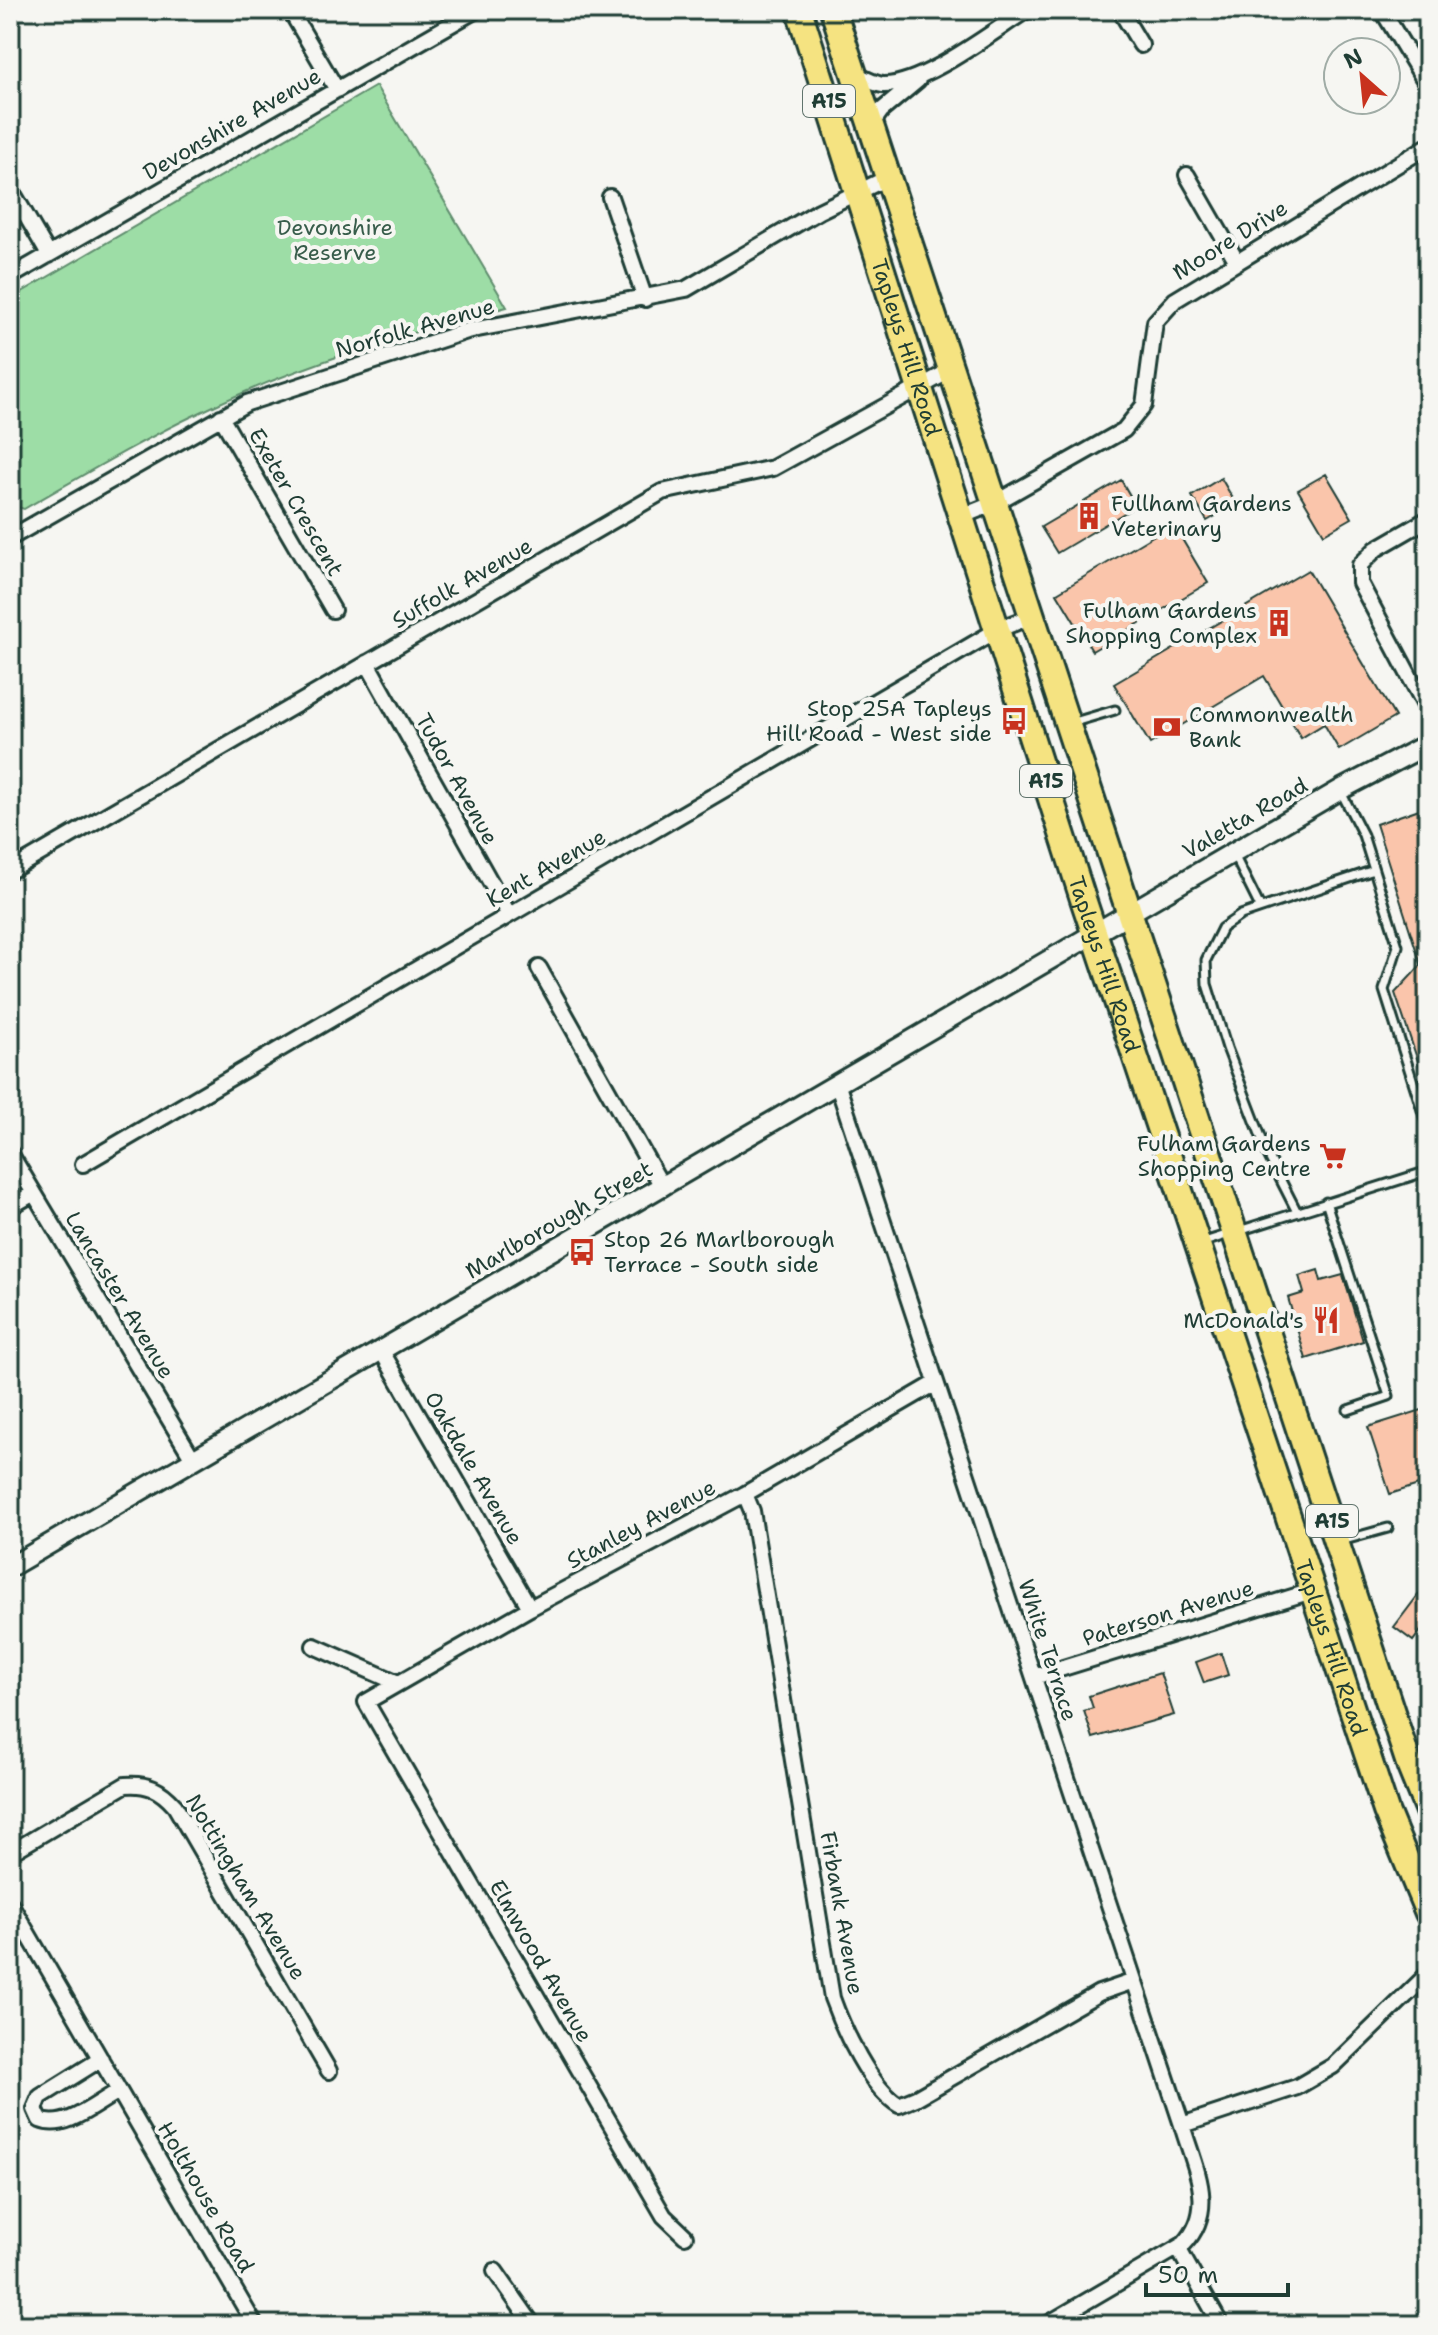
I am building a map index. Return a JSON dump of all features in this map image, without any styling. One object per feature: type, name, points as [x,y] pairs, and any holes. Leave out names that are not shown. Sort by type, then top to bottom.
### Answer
[{"type":"main road","name":"Tapleys Hill Road","points":[[799,10],[1094,933],[1386,1811],[1428,1913]]},
{"type":"main road","name":"Tapleys Hill Road","points":[[833,10],[1338,1542],[1417,1768],[1428,1811]]},
{"type":"street","points":[[290,10],[337,90]]},
{"type":"street","name":"Devonshire Avenue","points":[[10,277],[476,10]]},
{"type":"street","points":[[854,74],[880,85],[898,83],[930,69],[1027,10]]},
{"type":"street","points":[[1120,10],[1141,45]]},
{"type":"street","points":[[1382,10],[1428,86]]},
{"type":"street","points":[[871,125],[881,111],[930,69]]},
{"type":"street","name":"Moore Drive","points":[[960,517],[995,503],[1124,430],[1144,405],[1155,322],[1175,300],[1236,260],[1428,146]]},
{"type":"street","points":[[1187,175],[1236,260]]},
{"type":"street","name":"Norfolk Avenue","points":[[10,538],[247,403],[467,331],[686,289],[819,211],[889,177]]},
{"type":"street","points":[[10,188],[49,255]]},
{"type":"street","points":[[610,197],[645,299]]},
{"type":"street","name":"Suffolk Avenue","points":[[10,871],[662,492],[773,468],[951,370]]},
{"type":"street","name":"Exeter Crescent","points":[[221,417],[333,610]]},
{"type":"street","points":[[1428,519],[1376,549],[1360,565],[1360,583],[1428,711]]},
{"type":"street","name":"Kent Avenue","points":[[83,1164],[999,629],[1033,616]]},
{"type":"street","name":"Tudor Avenue","points":[[367,663],[509,915]]},
{"type":"street","name":"Valetta Road","points":[[1131,912],[1340,790],[1428,744]]},
{"type":"street","name":"Marlborough Street","points":[[10,1567],[838,1086],[1131,912]]},
{"type":"street","points":[[539,968],[663,1188]]},
{"type":"street","name":"White Terrace","points":[[838,1086],[1182,2125],[1204,2208],[1198,2229],[1178,2248]]},
{"type":"street","name":"Lancaster Avenue","points":[[10,1153],[193,1459]]},
{"type":"street","points":[[10,1207],[34,1193]]},
{"type":"street","name":"Oakdale Avenue","points":[[381,1350],[530,1608]]},
{"type":"street","name":"Stanley Avenue","points":[[366,1702],[530,1608],[745,1494],[936,1383]]},
{"type":"street","name":"Firbank Avenue","points":[[745,1494],[752,1511],[832,1998],[840,2021],[884,2097],[899,2105],[916,2098],[1099,1993],[1134,1981]]},
{"type":"street","name":"Paterson Avenue","points":[[1034,1677],[1315,1590]]},
{"type":"street","points":[[314,1646],[398,1683]]},
{"type":"street","name":"Elmwood Avenue","points":[[366,1702],[664,2216],[685,2236]]},
{"type":"street","name":"Nottingham Avenue","points":[[10,1853],[125,1785],[143,1783],[163,1792],[175,1806],[329,2071]]},
{"type":"street","name":"Holthouse Road","points":[[10,1903],[255,2325]]},
{"type":"street","points":[[1182,2125],[1297,2087],[1333,2066],[1428,1974]]},
{"type":"street","points":[[101,2059],[40,2097],[35,2109],[40,2120],[52,2125],[64,2122],[119,2091]]},
{"type":"street","points":[[1046,2325],[1178,2248],[1221,2325]]},
{"type":"street","points":[[495,2271],[533,2325]]},
{"type":"lane","points":[[1068,724],[1115,710]]},
{"type":"lane","points":[[1340,790],[1361,830],[1398,946],[1385,986],[1387,1005],[1428,1129]]},
{"type":"lane","points":[[1233,853],[1260,907]]},
{"type":"lane","points":[[1297,1212],[1268,1155],[1227,1048],[1206,974],[1210,947],[1222,928],[1260,907],[1374,870]]},
{"type":"lane","points":[[1199,1244],[1428,1171]]},
{"type":"lane","points":[[1326,1202],[1389,1396],[1348,1410]]},
{"type":"lane","points":[[1338,1542],[1388,1528]]},
{"type":"green space","name":"Devonshire Reserve","points":[[376,86],[507,307],[390,340],[275,380],[178,423],[24,509],[10,505],[10,299]]},
{"type":"building","points":[[1326,474],[1352,518],[1324,534],[1298,490]]},
{"type":"building","points":[[1221,478],[1236,504],[1207,521],[1192,496]]},
{"type":"building","name":"Fullham Gardens Veterinary","points":[[1121,480],[1136,506],[1057,553],[1041,527]]},
{"type":"building","points":[[1173,524],[1208,583],[1092,651],[1057,593]]},
{"type":"building","name":"Fulham Gardens Shopping Complex","points":[[1308,570],[1395,717],[1339,750],[1324,724],[1301,738],[1264,676],[1150,744],[1114,684]]},
{"type":"building","points":[[1428,806],[1428,1082],[1425,1082],[1395,993],[1421,965],[1376,824]]},
{"type":"building","name":"McDonald's","points":[[1318,1270],[1321,1281],[1343,1275],[1363,1341],[1306,1359],[1288,1298],[1304,1293],[1299,1276]]},
{"type":"building","points":[[1428,1408],[1428,1482],[1390,1494],[1368,1427]]},
{"type":"building","points":[[1428,1582],[1428,1621],[1413,1641],[1394,1627]]},
{"type":"building","points":[[1221,1653],[1228,1675],[1204,1683],[1196,1662]]},
{"type":"building","points":[[1160,1673],[1174,1715],[1093,1738],[1084,1711],[1093,1708],[1089,1696]]},
{"type":"place","name":"Fullham Gardens Veterinary","points":[[1089,516]]},
{"type":"place","name":"Fulham Gardens Shopping Complex","points":[[1279,623]]},
{"type":"place","name":"Stop 25A Tapleys Hill Road - West side","points":[[1014,721]]},
{"type":"place","name":"Commonwealth Bank","points":[[1167,727]]},
{"type":"place","name":"Fulham Gardens Shopping Centre","points":[[1333,1156]]},
{"type":"place","name":"Stop 26 Marlborough Terrace - South side","points":[[582,1252]]},
{"type":"place","name":"McDonald's","points":[[1326,1320]]}]
